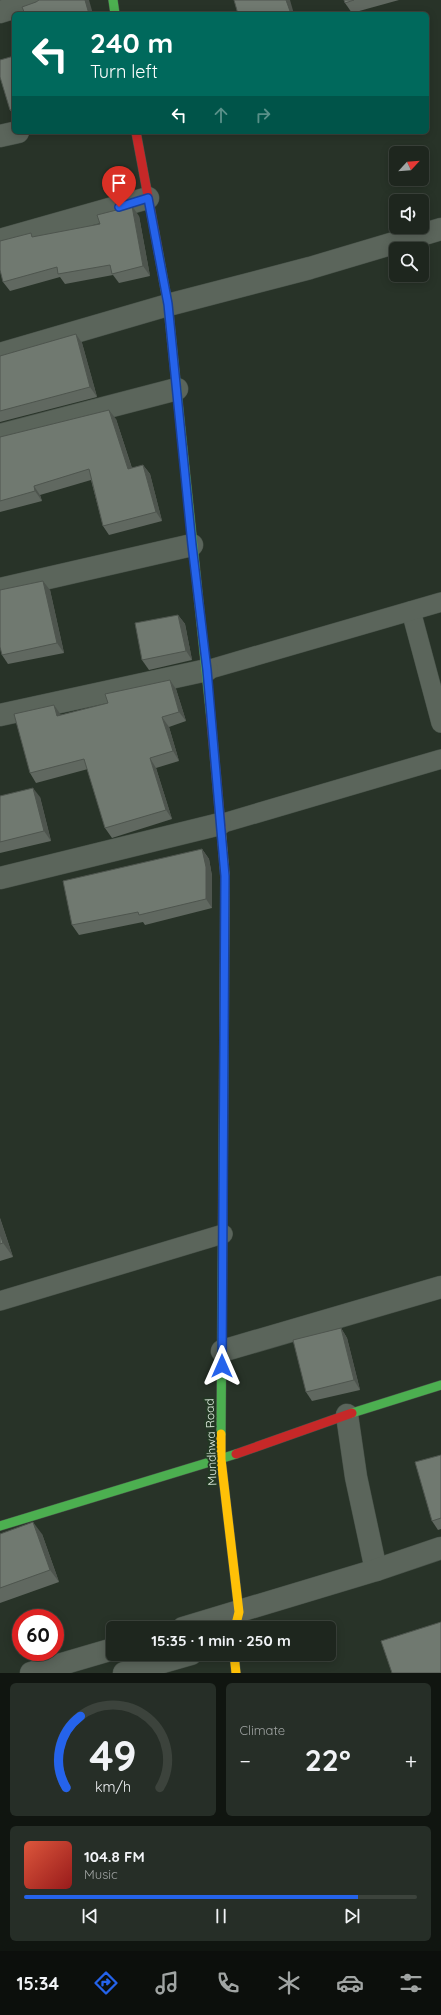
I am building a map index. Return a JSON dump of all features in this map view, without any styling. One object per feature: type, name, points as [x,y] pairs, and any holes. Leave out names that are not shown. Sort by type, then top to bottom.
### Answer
[{"type":"main road","points":[[112,0],[115,12]]},
{"type":"main road","name":"Mundhwa Road","points":[[136,134],[168,304],[192,545],[207,670],[225,876],[221,1459],[237,1620]]},
{"type":"main road","points":[[0,1526],[221,1459],[347,1415],[441,1385]]},
{"type":"main road","points":[[235,1661],[236,1673]]},
{"type":"street","points":[[0,12],[40,0]]},
{"type":"street","points":[[0,136],[12,133]]},
{"type":"street","points":[[0,240],[148,198]]},
{"type":"street","points":[[0,354],[168,304],[310,268],[441,229]]},
{"type":"street","points":[[0,435],[177,388]]},
{"type":"street","points":[[0,589],[192,545]]},
{"type":"street","points":[[0,715],[207,670]]},
{"type":"street","points":[[0,878],[220,824]]},
{"type":"street","points":[[222,1351],[441,1287]]},
{"type":"street","points":[[347,1415],[356,1477],[376,1570]]},
{"type":"street","points":[[237,1620],[441,1548]]},
{"type":"street","points":[[31,1673],[106,1651]]},
{"type":"street","points":[[124,1673],[166,1661]]},
{"type":"lane","points":[[207,670],[441,602]]},
{"type":"lane","points":[[411,611],[441,723]]},
{"type":"lane","points":[[220,824],[441,759]]},
{"type":"lane","points":[[0,1302],[223,1234]]},
{"type":"building","points":[[39,0],[85,0],[88,12],[24,12],[22,7]]},
{"type":"building","points":[[234,0],[286,0],[290,12],[237,12]]},
{"type":"building","points":[[344,0],[354,0],[345,3]]},
{"type":"building","points":[[12,57],[12,110],[10,110],[0,77],[0,60]]},
{"type":"building","points":[[132,206],[143,266],[112,274],[110,265],[58,274],[57,267],[3,282],[0,270],[0,241],[31,233],[32,237],[100,224],[97,215]]},
{"type":"building","points":[[76,334],[90,387],[0,411],[0,356]]},
{"type":"building","points":[[109,410],[128,469],[143,465],[156,512],[103,526],[89,469],[34,486],[35,491],[0,501],[0,437]]},
{"type":"building","points":[[43,581],[57,643],[2,655],[0,647],[0,590]]},
{"type":"building","points":[[178,615],[186,651],[142,660],[135,623]]},
{"type":"building","points":[[170,680],[179,712],[162,717],[173,751],[150,758],[166,810],[105,828],[84,759],[30,773],[14,714],[54,705],[57,716],[108,703],[105,694]]},
{"type":"building","points":[[33,788],[44,831],[0,842],[0,796]]},
{"type":"building","points":[[202,849],[206,867],[206,899],[139,915],[138,912],[72,925],[63,881]]},
{"type":"building","points":[[0,1234],[3,1243],[0,1244]]},
{"type":"building","points":[[341,1328],[354,1380],[306,1392],[293,1340]]},
{"type":"building","points":[[441,1455],[441,1518],[432,1521],[415,1462]]},
{"type":"building","points":[[33,1522],[50,1570],[0,1588],[0,1534]]},
{"type":"building","points":[[441,1622],[441,1673],[392,1673],[381,1641]]},
{"type":"traffic: fast","points":[[113,0],[115,12]]},
{"type":"traffic: fast","points":[[158,250],[168,305],[211,719]]},
{"type":"traffic: fast","points":[[221,1434],[224,1041]]},
{"type":"traffic: fast","points":[[352,1413],[441,1385]]},
{"type":"traffic: fast","points":[[0,1526],[236,1454]]},
{"type":"traffic: slow","points":[[221,828],[225,876],[224,1041]]},
{"type":"traffic: slow","points":[[221,1434],[221,1459],[239,1612],[237,1621]]},
{"type":"traffic: slow","points":[[235,1661],[236,1673]]},
{"type":"traffic: jam","points":[[136,134],[158,250]]},
{"type":"traffic: jam","points":[[211,719],[221,828]]},
{"type":"traffic: jam","points":[[236,1454],[352,1413]]},
{"type":"route","points":[[119,207],[148,198],[168,304],[192,545],[207,670],[225,876],[222,1366]]}]
